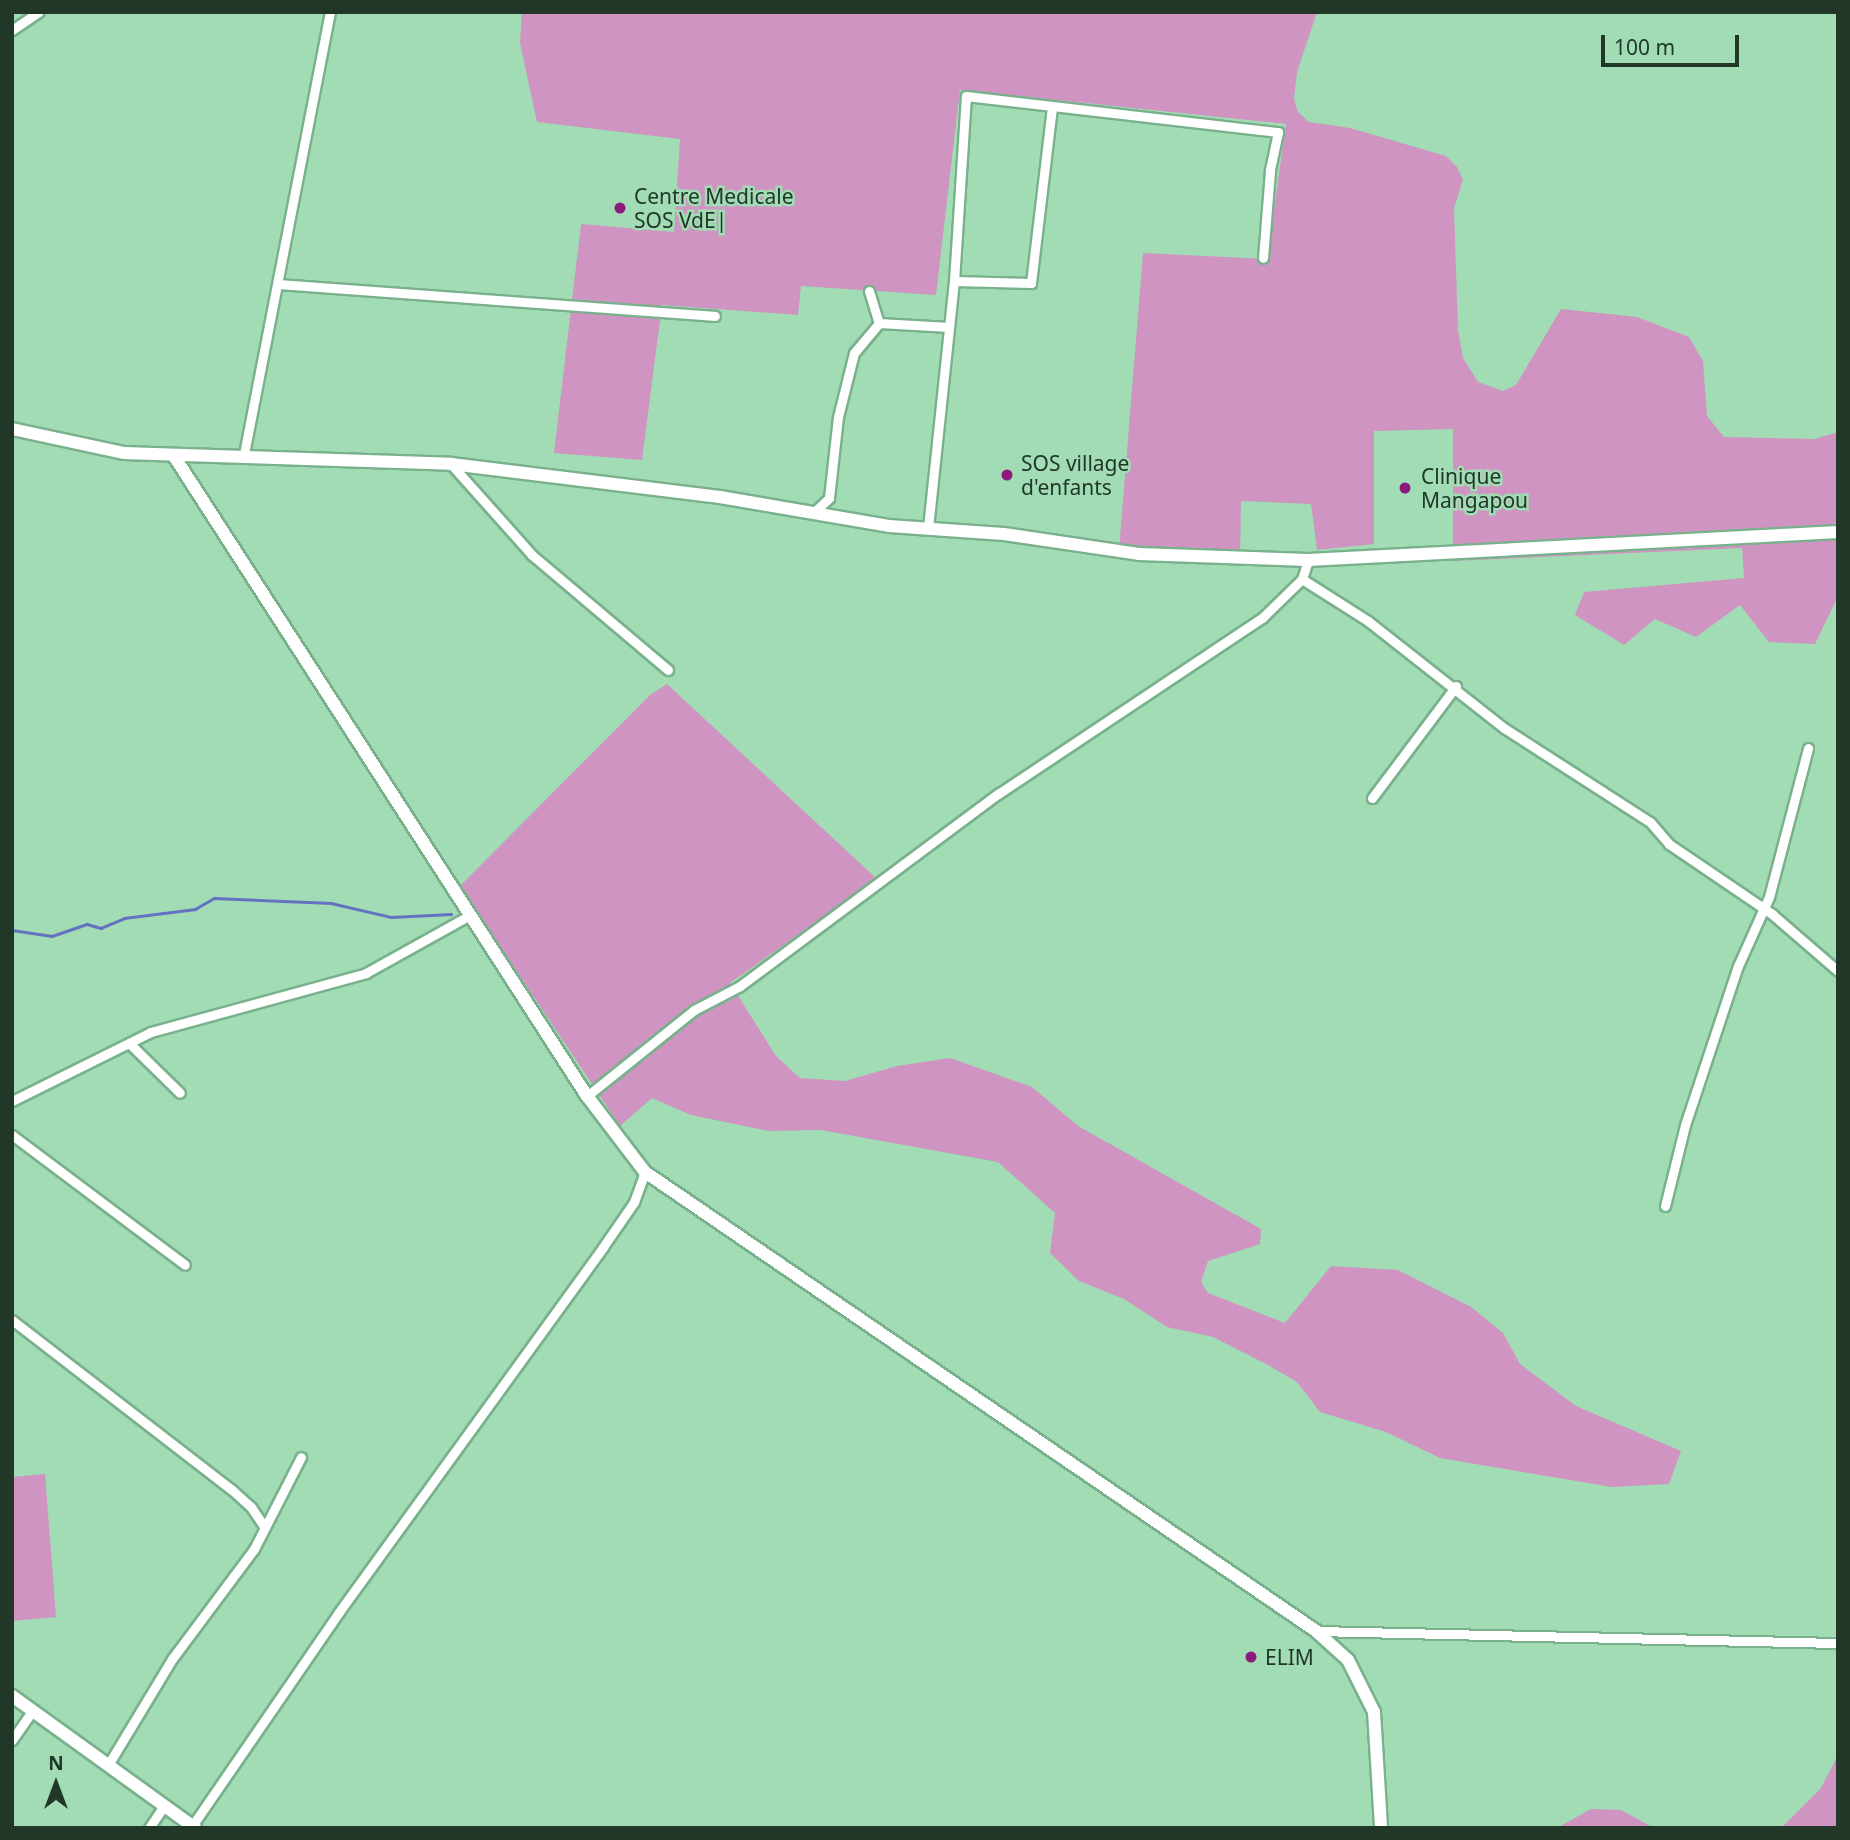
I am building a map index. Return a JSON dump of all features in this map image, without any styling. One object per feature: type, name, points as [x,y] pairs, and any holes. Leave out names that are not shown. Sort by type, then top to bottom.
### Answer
[{"type":"main road","points":[[12,429],[89,448],[174,456],[244,454],[451,464],[720,498],[811,514],[1081,543],[1139,554],[1308,560],[1838,532]]},
{"type":"main road","points":[[174,456],[587,1096],[645,1172],[1316,1631],[1348,1660],[1374,1712],[1381,1828]]},
{"type":"main road","points":[[12,1696],[193,1827]]},
{"type":"street","points":[[12,30],[39,12]]},
{"type":"street","points":[[244,454],[330,12]]},
{"type":"street","points":[[928,528],[954,281],[966,96],[1278,132],[1269,171],[1263,258]]},
{"type":"street","points":[[954,281],[1031,283],[1052,108]]},
{"type":"street","points":[[279,284],[715,316]]},
{"type":"street","points":[[869,291],[879,323]]},
{"type":"street","points":[[879,323],[949,327]]},
{"type":"street","points":[[811,514],[829,498],[849,361],[879,323]]},
{"type":"street","points":[[451,464],[532,555],[668,670]]},
{"type":"street","points":[[587,1096],[694,1010],[740,986],[998,794],[1262,618],[1302,579],[1308,560]]},
{"type":"street","points":[[1302,579],[1456,686],[1504,727],[1650,822],[1669,844],[1762,908],[1838,971]]},
{"type":"street","points":[[1373,799],[1456,686]]},
{"type":"street","points":[[1665,1206],[1685,1125],[1738,966],[1777,872],[1781,840],[1808,748]]},
{"type":"street","points":[[12,1101],[151,1032],[366,973],[470,915]]},
{"type":"street","points":[[130,1042],[180,1093]]},
{"type":"street","points":[[12,1135],[185,1265]]},
{"type":"street","points":[[193,1827],[339,1612],[603,1247],[634,1202],[645,1172]]},
{"type":"street","points":[[12,1320],[231,1489],[251,1507],[263,1525]]},
{"type":"street","points":[[108,1765],[172,1659],[254,1549],[263,1525],[291,1483],[301,1457]]},
{"type":"street","points":[[1316,1631],[1838,1643]]},
{"type":"street","points":[[12,1740],[32,1711]]},
{"type":"street","points":[[149,1828],[164,1806]]},
{"type":"shaded area","points":[[522,12],[1317,12],[1297,72],[1294,99],[1298,112],[1309,122],[1350,128],[1446,156],[1457,167],[1463,180],[1454,208],[1458,330],[1463,358],[1478,382],[1503,391],[1516,385],[1561,309],[1637,317],[1689,337],[1703,361],[1707,416],[1724,437],[1815,439],[1838,432],[1838,596],[1815,644],[1769,642],[1740,605],[1696,637],[1655,619],[1624,645],[1575,615],[1584,592],[1744,578],[1742,548],[1453,561],[1453,429],[1374,431],[1374,544],[1317,550],[1311,504],[1241,501],[1240,563],[1119,550],[1143,253],[1267,259],[1286,124],[960,90],[936,295],[801,286],[798,315],[662,305],[642,460],[554,453],[581,224],[674,232],[680,139],[537,122],[520,43]]},
{"type":"shaded area","points":[[667,684],[877,879],[730,983],[776,1056],[800,1078],[845,1081],[897,1066],[950,1058],[1032,1087],[1078,1126],[1261,1229],[1260,1244],[1208,1261],[1201,1282],[1208,1293],[1285,1323],[1331,1266],[1398,1270],[1471,1307],[1503,1333],[1520,1364],[1576,1406],[1681,1451],[1669,1484],[1612,1487],[1440,1458],[1386,1432],[1320,1412],[1297,1382],[1268,1365],[1213,1337],[1167,1327],[1124,1299],[1079,1281],[1050,1253],[1055,1213],[998,1162],[821,1130],[769,1131],[691,1115],[652,1098],[620,1126],[460,886],[650,695]]},
{"type":"shaded area","points":[[45,1474],[56,1617],[12,1621],[12,1477]]},
{"type":"shaded area","points":[[1838,1755],[1838,1828],[1781,1828],[1821,1788]]},
{"type":"shaded area","points":[[1591,1809],[1621,1810],[1654,1828],[1557,1828]]},
{"type":"waterway","points":[[12,930],[52,936],[87,924],[101,928],[124,918],[195,909],[214,898],[331,903],[391,917],[451,914]]},
{"type":"place","name":"Centre Medicale SOS VdE|","points":[[620,208]]},
{"type":"place","name":"SOS village d'enfants","points":[[1007,475]]},
{"type":"place","name":"Clinique Mangapou","points":[[1405,488]]},
{"type":"place","name":"ELIM","points":[[1251,1657]]}]
